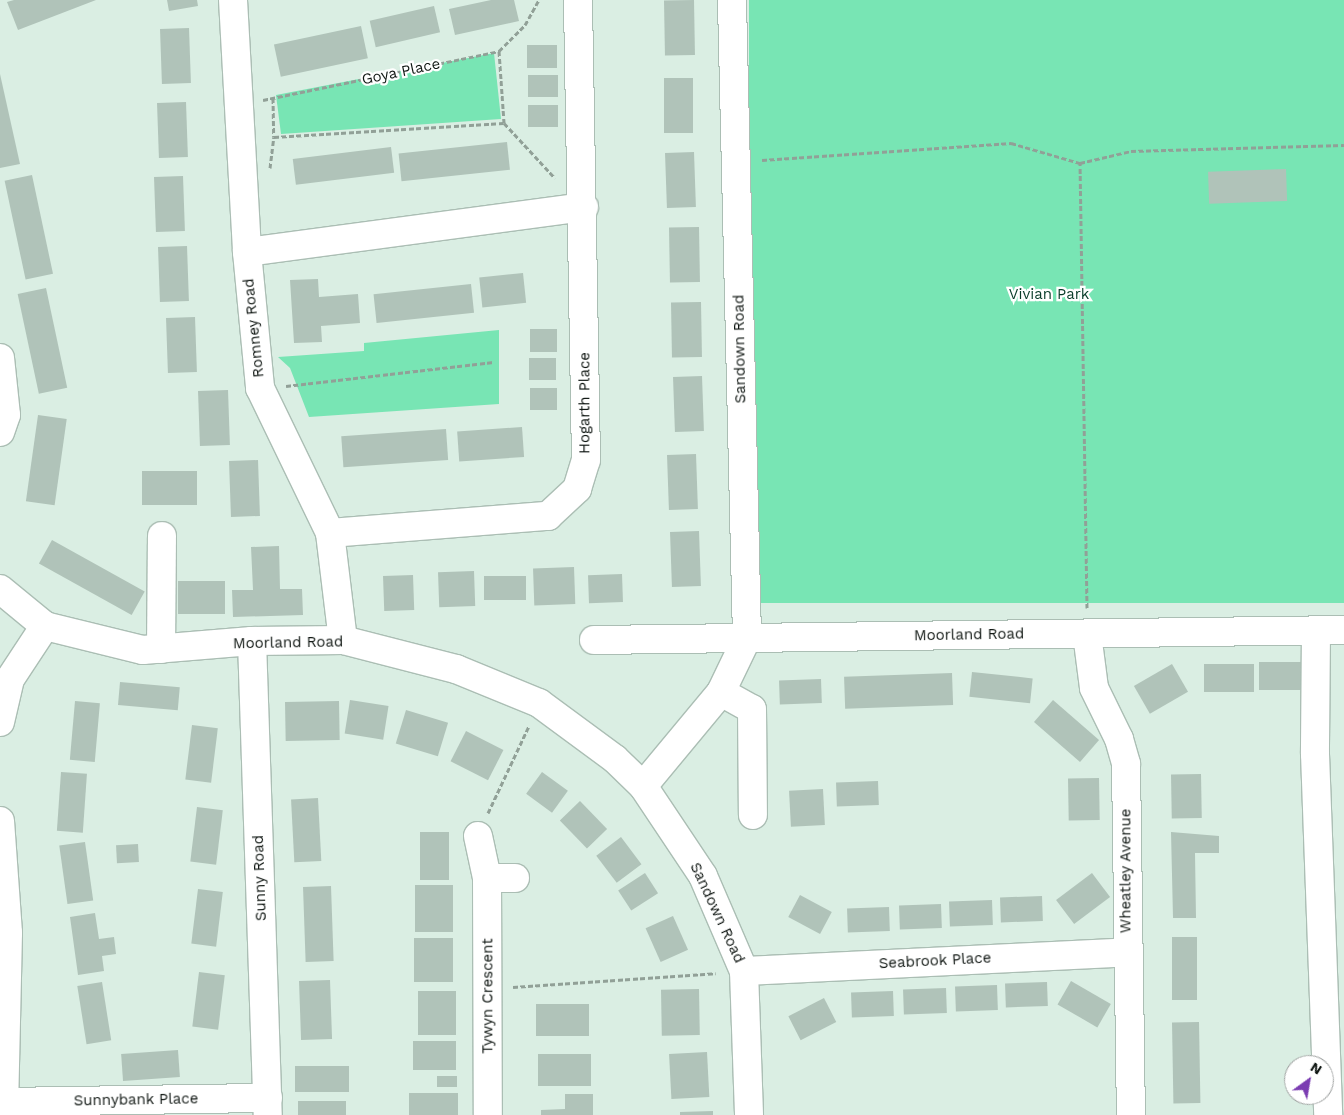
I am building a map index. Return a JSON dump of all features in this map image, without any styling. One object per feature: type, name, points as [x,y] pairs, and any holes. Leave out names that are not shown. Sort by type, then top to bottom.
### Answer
[{"type":"street","name":"Romney Road","points":[[233,0],[247,252],[260,388],[330,532],[343,640]]},
{"type":"street","points":[[247,252],[584,206],[578,0]]},
{"type":"street","name":"Sandown Road","points":[[732,0],[747,638],[721,692],[643,786],[703,876],[744,971],[750,1115]]},
{"type":"street","name":"Hogarth Place","points":[[330,532],[548,516],[577,489],[586,460],[584,206]]},
{"type":"street","points":[[0,358],[6,415],[0,432]]},
{"type":"street","points":[[161,649],[162,536]]},
{"type":"street","name":"Moorland Road","points":[[0,589],[45,626],[143,650],[252,641],[343,640],[456,669],[539,703],[615,760],[643,786]]},
{"type":"street","points":[[0,722],[10,679],[45,626]]},
{"type":"street","name":"Moorland Road","points":[[594,640],[1344,630]]},
{"type":"street","points":[[1316,631],[1315,745],[1328,1115]]},
{"type":"street","name":"Wheatley Avenue","points":[[1087,634],[1094,688],[1119,739],[1126,764],[1126,952],[1130,1115]]},
{"type":"street","name":"Sunny Road","points":[[252,641],[268,1106]]},
{"type":"street","points":[[721,692],[752,709],[753,814]]},
{"type":"street","points":[[0,821],[8,933],[5,1109]]},
{"type":"street","name":"Tywyn Crescent","points":[[478,836],[487,878],[489,989],[488,1115]]},
{"type":"street","points":[[487,878],[515,878]]},
{"type":"street","name":"Seabrook Place","points":[[744,971],[1126,952]]},
{"type":"street","name":"Sunnybank Place","points":[[5,1109],[268,1106]]},
{"type":"path","points":[[540,0],[525,25],[499,51],[504,123],[584,206]]},
{"type":"path","name":"Goya Place","points":[[238,106],[499,51]]},
{"type":"path","points":[[269,173],[274,137],[273,98]]},
{"type":"path","points":[[274,137],[504,123]]},
{"type":"path","points":[[736,162],[1012,143],[1080,163],[1131,151],[1344,145]]},
{"type":"path","points":[[1080,163],[1087,634]]},
{"type":"path","points":[[260,388],[494,362]]},
{"type":"path","points":[[478,836],[539,703]]},
{"type":"path","points":[[489,989],[744,971]]},
{"type":"green space","name":"Vivian Park","points":[[749,0],[1344,0],[1344,603],[749,603]]},
{"type":"green space","points":[[494,53],[501,119],[281,134],[276,95]]},
{"type":"green space","points":[[499,330],[499,404],[309,417],[290,368],[278,357],[364,351],[364,343]]},
{"type":"building","points":[[14,0],[96,0],[18,30],[7,2]]},
{"type":"building","points":[[167,0],[197,0],[198,6],[169,11]]},
{"type":"building","points":[[491,0],[514,0],[519,21],[455,35],[449,9]]},
{"type":"building","points":[[694,0],[695,55],[665,56],[664,1]]},
{"type":"building","points":[[434,6],[440,32],[376,47],[370,21]]},
{"type":"building","points":[[361,26],[368,58],[281,77],[274,45]]},
{"type":"building","points":[[189,28],[191,83],[162,84],[160,29]]},
{"type":"building","points":[[527,45],[557,45],[557,68],[527,68]]},
{"type":"building","points":[[0,74],[20,164],[0,168]]},
{"type":"building","points":[[528,75],[558,75],[558,97],[528,97]]},
{"type":"building","points":[[664,78],[693,78],[693,133],[664,133]]},
{"type":"building","points":[[186,102],[188,157],[159,158],[157,103]]},
{"type":"building","points":[[528,105],[558,105],[558,127],[528,127]]},
{"type":"building","points":[[507,142],[510,170],[402,181],[399,153]]},
{"type":"building","points":[[391,147],[394,173],[296,185],[293,159]]},
{"type":"building","points":[[694,152],[696,207],[667,208],[665,153]]},
{"type":"building","points":[[1286,169],[1287,201],[1209,204],[1208,172]]},
{"type":"building","points":[[32,175],[53,274],[26,280],[5,181]]},
{"type":"building","points":[[183,176],[185,231],[156,232],[154,177]]},
{"type":"building","points":[[699,227],[700,282],[670,283],[669,228]]},
{"type":"building","points":[[187,246],[189,301],[160,302],[158,247]]},
{"type":"building","points":[[523,273],[526,303],[482,307],[479,278]]},
{"type":"building","points":[[318,279],[319,297],[358,294],[360,323],[321,326],[322,342],[294,343],[290,280]]},
{"type":"building","points":[[471,284],[474,313],[377,323],[374,294]]},
{"type":"building","points":[[46,288],[67,388],[39,394],[18,294]]},
{"type":"building","points":[[701,302],[702,357],[672,358],[671,303]]},
{"type":"building","points":[[195,317],[197,372],[168,373],[166,318]]},
{"type":"building","points":[[530,329],[557,329],[557,352],[530,352]]},
{"type":"building","points":[[529,358],[556,358],[556,380],[529,380]]},
{"type":"building","points":[[702,376],[704,431],[675,432],[673,377]]},
{"type":"building","points":[[530,388],[557,388],[557,410],[530,410]]},
{"type":"building","points":[[228,390],[230,445],[200,446],[198,391]]},
{"type":"building","points":[[38,415],[67,419],[55,505],[26,501]]},
{"type":"building","points":[[522,427],[524,457],[459,461],[457,432]]},
{"type":"building","points":[[446,429],[448,460],[343,467],[341,436]]},
{"type":"building","points":[[696,454],[698,509],[669,510],[667,455]]},
{"type":"building","points":[[258,460],[260,516],[231,517],[229,461]]},
{"type":"building","points":[[142,471],[197,471],[197,505],[142,505]]},
{"type":"building","points":[[699,531],[701,586],[672,587],[670,532]]},
{"type":"building","points":[[52,540],[145,591],[132,615],[39,564]]},
{"type":"building","points":[[279,546],[280,589],[302,589],[303,615],[233,617],[232,590],[253,590],[251,547]]},
{"type":"building","points":[[574,567],[575,604],[534,605],[533,568]]},
{"type":"building","points":[[474,571],[475,606],[439,607],[438,572]]},
{"type":"building","points":[[622,574],[623,602],[589,603],[588,575]]},
{"type":"building","points":[[413,575],[414,610],[384,611],[383,576]]},
{"type":"building","points":[[484,576],[526,576],[526,600],[484,600]]},
{"type":"building","points":[[178,581],[225,581],[225,614],[178,614]]},
{"type":"building","points":[[1259,662],[1310,662],[1310,690],[1259,690]]},
{"type":"building","points":[[1172,664],[1188,692],[1150,714],[1134,686]]},
{"type":"building","points":[[1204,664],[1254,664],[1254,692],[1204,692]]},
{"type":"building","points":[[972,672],[1033,678],[1030,703],[969,697]]},
{"type":"building","points":[[952,673],[953,705],[845,709],[844,677]]},
{"type":"building","points":[[821,679],[822,703],[780,704],[779,680]]},
{"type":"building","points":[[120,682],[180,687],[178,710],[118,705]]},
{"type":"building","points":[[350,700],[389,706],[383,740],[345,734]]},
{"type":"building","points":[[1053,700],[1099,740],[1080,762],[1034,722]]},
{"type":"building","points":[[75,701],[100,703],[95,762],[70,760]]},
{"type":"building","points":[[339,701],[340,740],[286,741],[285,702]]},
{"type":"building","points":[[406,710],[448,723],[438,756],[396,743]]},
{"type":"building","points":[[192,725],[218,728],[211,783],[185,780]]},
{"type":"building","points":[[466,731],[503,750],[488,780],[451,761]]},
{"type":"building","points":[[61,772],[87,774],[83,833],[57,831]]},
{"type":"building","points":[[542,772],[568,791],[552,813],[526,794]]},
{"type":"building","points":[[1201,774],[1202,818],[1172,819],[1171,775]]},
{"type":"building","points":[[1099,778],[1100,820],[1069,821],[1068,779]]},
{"type":"building","points":[[878,781],[879,805],[837,806],[836,782]]},
{"type":"building","points":[[823,789],[825,825],[791,827],[789,791]]},
{"type":"building","points":[[318,798],[321,861],[294,862],[291,799]]},
{"type":"building","points":[[580,801],[607,829],[587,849],[560,820]]},
{"type":"building","points":[[197,807],[223,810],[216,865],[190,862]]},
{"type":"building","points":[[420,832],[449,832],[449,880],[420,880]]},
{"type":"building","points":[[1171,832],[1219,836],[1219,853],[1195,853],[1196,918],[1173,918]]},
{"type":"building","points":[[621,837],[641,864],[617,883],[596,856]]},
{"type":"building","points":[[85,842],[93,900],[67,904],[59,846]]},
{"type":"building","points":[[138,844],[139,862],[117,863],[116,845]]},
{"type":"building","points":[[645,873],[658,893],[631,911],[618,890]]},
{"type":"building","points":[[1092,873],[1110,897],[1074,924],[1056,900]]},
{"type":"building","points":[[415,885],[453,885],[453,932],[415,932]]},
{"type":"building","points":[[331,886],[334,961],[306,962],[303,887]]},
{"type":"building","points":[[198,889],[223,892],[216,947],[191,944]]},
{"type":"building","points":[[800,895],[832,912],[820,934],[788,917]]},
{"type":"building","points":[[1042,896],[1043,921],[1001,922],[1000,897]]},
{"type":"building","points":[[992,900],[993,925],[950,926],[949,902]]},
{"type":"building","points":[[941,904],[942,928],[900,929],[899,905]]},
{"type":"building","points":[[889,907],[890,931],[848,932],[847,908]]},
{"type":"building","points":[[95,913],[99,939],[114,937],[116,954],[102,956],[104,971],[78,975],[70,917]]},
{"type":"building","points":[[673,916],[688,950],[661,962],[646,928]]},
{"type":"building","points":[[1172,937],[1197,937],[1197,1000],[1172,1000]]},
{"type":"building","points":[[414,938],[453,938],[453,982],[414,982]]},
{"type":"building","points":[[199,972],[225,975],[218,1030],[192,1027]]},
{"type":"building","points":[[330,980],[332,1039],[301,1040],[299,981]]},
{"type":"building","points":[[1071,981],[1111,1004],[1097,1027],[1058,1004]]},
{"type":"building","points":[[102,982],[111,1040],[87,1044],[77,986]]},
{"type":"building","points":[[1047,982],[1048,1006],[1006,1007],[1005,983]]},
{"type":"building","points":[[997,985],[998,1010],[956,1011],[955,986]]},
{"type":"building","points":[[946,988],[947,1013],[904,1014],[903,990]]},
{"type":"building","points":[[699,989],[700,1035],[662,1036],[661,990]]},
{"type":"building","points":[[418,991],[456,991],[456,1035],[418,1035]]},
{"type":"building","points":[[893,991],[894,1016],[852,1017],[851,992]]},
{"type":"building","points":[[824,998],[836,1022],[801,1040],[788,1016]]},
{"type":"building","points":[[536,1004],[589,1004],[589,1036],[536,1036]]},
{"type":"building","points":[[1172,1022],[1199,1022],[1200,1103],[1173,1103]]},
{"type":"building","points":[[413,1041],[456,1041],[456,1070],[413,1070]]},
{"type":"building","points":[[178,1050],[180,1077],[123,1081],[121,1054]]},
{"type":"building","points":[[707,1052],[709,1097],[671,1099],[669,1054]]},
{"type":"building","points":[[538,1054],[591,1054],[591,1086],[538,1086]]},
{"type":"building","points":[[295,1066],[349,1066],[349,1092],[295,1092]]},
{"type":"building","points":[[437,1076],[457,1076],[457,1087],[437,1087]]},
{"type":"building","points":[[409,1093],[458,1093],[458,1115],[409,1115]]},
{"type":"building","points":[[565,1094],[593,1094],[593,1115],[541,1115],[541,1110],[565,1109]]},
{"type":"building","points":[[298,1101],[346,1101],[346,1115],[298,1115]]},
{"type":"building","points":[[713,1111],[713,1115],[680,1115],[680,1112]]}]
